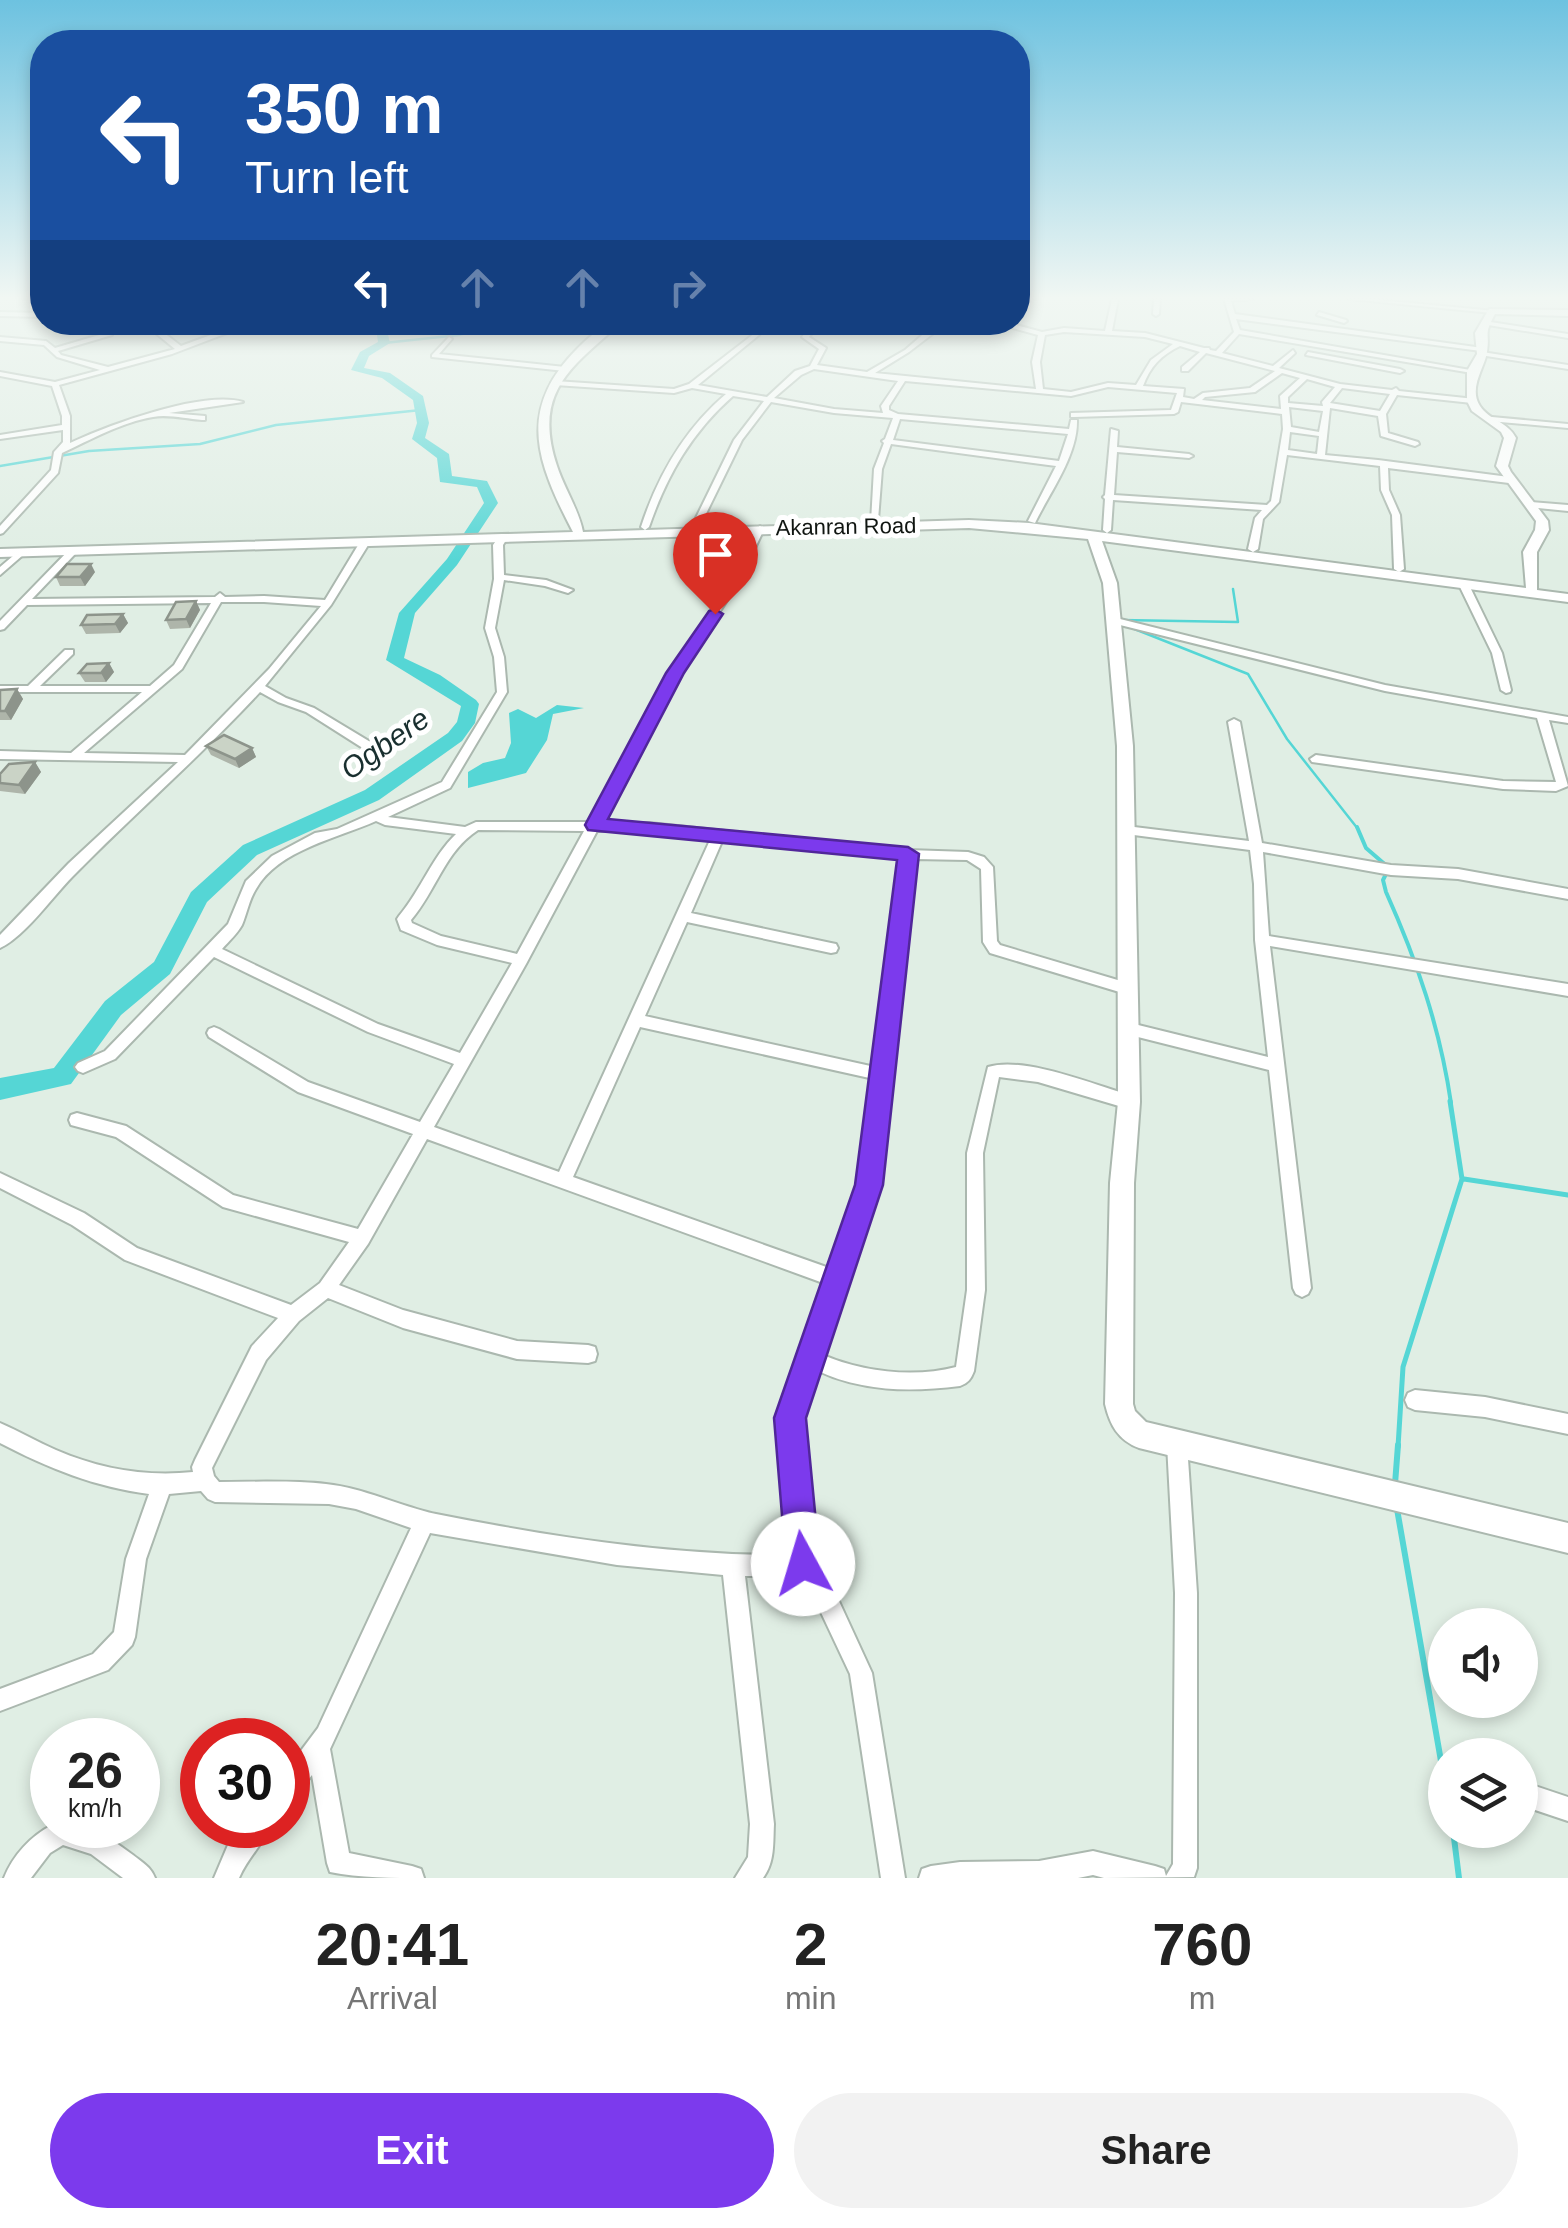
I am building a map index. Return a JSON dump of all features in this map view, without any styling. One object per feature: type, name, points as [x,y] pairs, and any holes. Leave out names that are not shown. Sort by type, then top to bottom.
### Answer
[{"type":"main road","points":[[554,387],[542,415],[543,442],[553,480],[578,530]]},
{"type":"main road","points":[[1472,387],[1476,409],[1506,430],[1510,438],[1502,466],[1531,505],[1542,530],[1530,552],[1532,587]]},
{"type":"main road","name":"Akanran Road","points":[[0,550],[874,520],[1032,521],[1464,585],[1568,595]]},
{"type":"main road","name":"Akanran Road","points":[[472,536],[969,524],[1100,532]]},
{"type":"main road","points":[[1100,532],[1110,583],[1126,746],[1129,1102],[1122,1182],[1119,1404],[1123,1418],[1140,1434],[1177,1444],[1568,1538]]},
{"type":"main road","name":"Akanran Road","points":[[0,550],[365,542],[454,536]]},
{"type":"main road","name":"Akanran Road","points":[[1135,537],[1253,549],[1568,595]]},
{"type":"street","points":[[0,530],[55,471],[57,455],[67,442],[67,426],[56,387]]},
{"type":"street","points":[[609,387],[674,391],[690,387]]},
{"type":"street","points":[[696,387],[834,411],[1073,432]]},
{"type":"street","points":[[696,526],[738,440],[784,387]]},
{"type":"street","points":[[897,418],[885,412],[885,406],[898,387]]},
{"type":"street","points":[[1017,387],[1071,394],[1098,387]]},
{"type":"street","points":[[1124,415],[1124,401],[1136,387]]},
{"type":"street","points":[[1074,415],[1174,412],[1178,390],[1143,387]]},
{"type":"street","points":[[1197,400],[1203,395],[1258,387]]},
{"type":"street","points":[[1253,549],[1259,518],[1270,508],[1283,452],[1287,429],[1285,394],[1294,387]]},
{"type":"street","points":[[1322,456],[1320,434],[1327,407],[1340,387]]},
{"type":"street","points":[[1349,387],[1472,401]]},
{"type":"street","points":[[1396,390],[1382,414],[1386,436],[1414,444]]},
{"type":"street","points":[[645,527],[662,476],[702,419],[733,392]]},
{"type":"street","points":[[1032,521],[1073,443],[1075,399],[1071,394]]},
{"type":"street","points":[[1179,398],[1382,414]]},
{"type":"street","points":[[57,455],[119,422],[190,404],[239,402]]},
{"type":"street","points":[[154,413],[202,418]]},
{"type":"street","points":[[874,520],[878,469],[897,418]]},
{"type":"street","points":[[1492,419],[1568,426]]},
{"type":"street","points":[[0,437],[67,426]]},
{"type":"street","points":[[1287,429],[1320,434]]},
{"type":"street","points":[[1100,532],[1110,522],[1107,497],[1114,431]]},
{"type":"street","points":[[886,441],[1060,464]]},
{"type":"street","points":[[1113,449],[1189,456]]},
{"type":"street","points":[[1283,452],[1510,480]]},
{"type":"street","points":[[1378,462],[1384,464],[1386,490],[1396,515],[1399,569]]},
{"type":"street","points":[[1107,497],[1270,508]]},
{"type":"street","points":[[1531,505],[1568,508]]},
{"type":"street","points":[[760,529],[715,614],[675,673],[521,960],[362,1238],[326,1289],[293,1315],[259,1353],[202,1466],[205,1481],[215,1492],[329,1494],[380,1504],[425,1522],[544,1544],[733,1568],[803,1564]]},
{"type":"street","points":[[83,1067],[110,1055],[234,927],[252,884],[276,858],[319,836],[339,833],[446,785],[502,692],[499,657],[490,628],[498,577],[498,546],[503,538]]},
{"type":"street","points":[[0,943],[82,858],[189,759],[258,686],[328,603],[365,542]]},
{"type":"street","points":[[0,627],[73,551]]},
{"type":"street","points":[[0,572],[20,552]]},
{"type":"street","points":[[498,577],[546,582],[568,590]]},
{"type":"street","points":[[1464,585],[1497,653],[1506,690]]},
{"type":"street","points":[[28,602],[220,598],[328,603]]},
{"type":"street","points":[[74,755],[178,667],[220,598]]},
{"type":"street","points":[[1112,620],[1385,688],[1454,697],[1568,720]]},
{"type":"street","points":[[31,689],[68,652]]},
{"type":"street","points":[[258,686],[310,710],[372,749]]},
{"type":"street","points":[[0,688],[150,689]]},
{"type":"street","points":[[1316,759],[1503,785],[1556,787],[1563,784],[1542,716]]},
{"type":"street","points":[[1234,722],[1259,847],[1264,889],[1262,940],[1302,1288]]},
{"type":"street","points":[[0,755],[189,759]]},
{"type":"street","points":[[376,816],[385,821],[466,830],[510,824],[568,829],[595,825],[968,856],[987,868],[988,925],[995,950],[1126,988]]},
{"type":"street","points":[[466,830],[417,907],[404,920],[406,926],[433,942],[496,951],[521,960]]},
{"type":"street","points":[[1126,830],[1392,870],[1458,874],[1568,894]]},
{"type":"street","points":[[563,1182],[720,835]]},
{"type":"street","points":[[893,1878],[861,1673],[818,1581],[803,1564],[790,1418],[869,1185],[908,854]]},
{"type":"street","points":[[685,917],[831,948]]},
{"type":"street","points":[[1262,940],[1568,990]]},
{"type":"street","points":[[212,950],[373,1028],[463,1061]]},
{"type":"street","points":[[637,1020],[882,1075]]},
{"type":"street","points":[[1126,1028],[1276,1065]]},
{"type":"street","points":[[214,1032],[303,1087],[835,1279]]},
{"type":"street","points":[[810,1358],[853,1376],[893,1382],[960,1377],[966,1371],[976,1290],[975,1153],[993,1071],[1001,1068],[1129,1102]]},
{"type":"street","points":[[77,1120],[120,1131],[229,1202],[362,1238]]},
{"type":"street","points":[[0,1180],[78,1219],[131,1254],[293,1315]]},
{"type":"street","points":[[326,1289],[403,1319],[517,1350],[588,1354]]},
{"type":"street","points":[[1415,1400],[1484,1407],[1568,1424]]},
{"type":"street","points":[[0,1433],[93,1475],[162,1488],[205,1481]]},
{"type":"street","points":[[1177,1444],[1186,1593],[1184,1868],[1178,1878]]},
{"type":"street","points":[[0,1700],[100,1662],[124,1637],[136,1558],[162,1488]]},
{"type":"street","points":[[310,1757],[389,1604],[425,1522]]},
{"type":"street","points":[[733,1568],[762,1824],[760,1862],[747,1878]]},
{"type":"street","points":[[318,1746],[339,1863],[412,1878]]},
{"type":"street","points":[[1538,1799],[1568,1809]]},
{"type":"street","points":[[16,1878],[41,1844],[62,1833],[98,1844],[143,1878]]},
{"type":"street","points":[[226,1878],[242,1848]]},
{"type":"street","points":[[931,1878],[1038,1873],[1093,1862],[1155,1878]]},
{"type":"water","points":[[557,705],[584,708],[553,714],[547,740],[526,773],[468,788],[468,772],[483,763],[505,758],[511,743],[509,713],[518,709],[536,718]]},
{"type":"building","points":[[67,564],[91,564],[80,577],[56,577]]},
{"type":"building","points":[[196,601],[186,619],[166,620],[176,602]]},
{"type":"building","points":[[123,614],[115,624],[81,625],[87,615]]},
{"type":"building","points":[[109,663],[101,673],[79,673],[87,664]]},
{"type":"building","points":[[17,689],[5,711],[0,711],[0,690]]},
{"type":"building","points":[[224,735],[252,748],[235,759],[206,746]]},
{"type":"building","points":[[35,762],[19,785],[0,783],[0,774],[9,764]]},
{"type":"waterway","name":"Ogbere","points":[[0,1089],[62,1077],[113,1008],[162,968],[199,897],[250,850],[372,795],[455,737],[466,723],[470,704],[434,679],[395,660],[407,613],[452,562],[491,503],[482,484],[445,479],[444,457],[418,439],[423,423],[419,399],[402,387]]},
{"type":"waterway","points":[[0,466],[89,451],[200,444],[276,425],[421,410]]},
{"type":"waterway","points":[[1121,620],[1238,622],[1233,589]]},
{"type":"waterway","points":[[1132,628],[1248,674],[1287,739],[1358,829]]},
{"type":"waterway","points":[[1358,829],[1366,848],[1388,867]]},
{"type":"waterway","points":[[1387,872],[1383,880],[1386,892],[1426,995],[1451,1103]]},
{"type":"waterway","points":[[1398,1447],[1403,1367],[1462,1179],[1450,1101]]},
{"type":"waterway","points":[[1464,1179],[1568,1195]]},
{"type":"waterway","points":[[1395,1484],[1398,1445]]},
{"type":"waterway","points":[[1397,1509],[1437,1738]]},
{"type":"waterway","points":[[1455,1848],[1459,1878]]},
{"type":"route","points":[[715,614],[675,673],[595,825],[908,854],[869,1185],[790,1418],[803,1564]]}]
